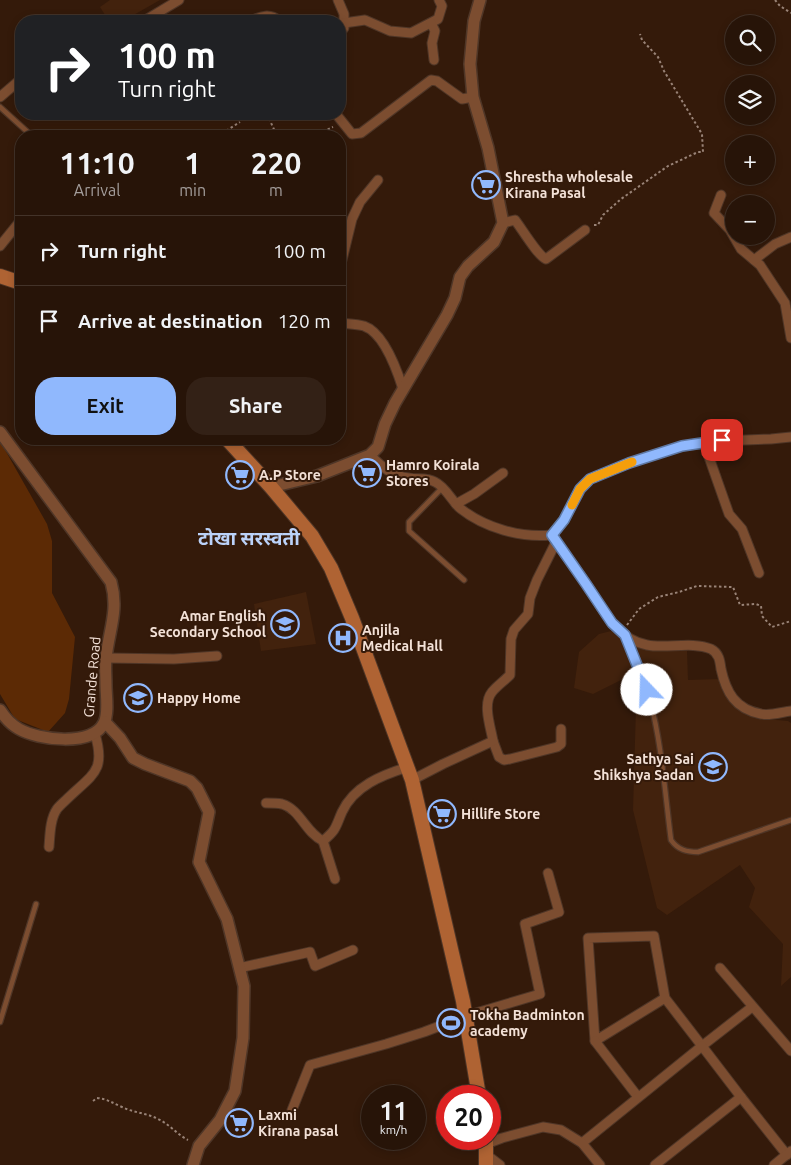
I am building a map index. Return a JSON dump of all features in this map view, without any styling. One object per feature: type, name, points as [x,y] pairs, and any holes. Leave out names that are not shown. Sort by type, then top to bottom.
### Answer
[{"type":"main road","points":[[0,277],[15,281]]},
{"type":"main road","points":[[232,445],[312,536],[331,568],[352,618],[410,774],[466,1016],[477,1085]]},
{"type":"street","points":[[154,15],[179,0]]},
{"type":"street","points":[[338,0],[344,15]]},
{"type":"street","points":[[346,23],[365,20],[390,31],[411,34],[438,19],[442,6],[439,0]]},
{"type":"street","points":[[271,487],[317,476],[370,455],[378,447],[385,424],[403,389],[456,298],[460,277],[468,266],[494,242],[502,223],[488,148],[474,96],[470,64],[471,40],[480,0]]},
{"type":"street","points":[[431,23],[435,31],[432,43],[434,60]]},
{"type":"street","points":[[341,120],[352,134],[361,133],[431,80],[437,81],[462,99],[474,96]]},
{"type":"street","points":[[0,97],[15,84]]},
{"type":"street","points":[[346,244],[352,219],[360,202],[378,180]]},
{"type":"street","points":[[721,194],[714,213],[730,230],[741,249],[760,265],[785,303],[791,338]]},
{"type":"street","points":[[502,223],[515,220],[526,233],[541,257],[546,259],[584,230]]},
{"type":"street","points":[[0,246],[15,227]]},
{"type":"street","points":[[754,260],[775,244],[791,237]]},
{"type":"street","points":[[346,324],[363,326],[374,332],[390,355],[403,389]]},
{"type":"street","name":"Grande Road","points":[[0,432],[111,582],[115,596],[106,658],[105,722],[95,734],[52,739],[20,729],[8,721],[0,710]]},
{"type":"street","points":[[561,729],[561,744],[557,747],[504,760],[500,757],[493,741],[488,708],[491,692],[510,675],[511,639],[514,630],[528,614],[530,598],[554,539],[580,489],[590,479],[629,463],[682,446],[722,440],[771,439],[791,436]]},
{"type":"street","points":[[704,443],[729,514],[742,529],[759,573]]},
{"type":"street","points":[[370,455],[382,468],[393,475],[424,478],[436,482],[460,509],[484,523],[518,534],[554,539],[612,623],[623,634],[645,645],[697,646],[711,649],[719,657],[726,689],[733,700],[761,714],[791,711]]},
{"type":"street","points":[[456,504],[503,474]]},
{"type":"street","points":[[106,658],[174,659],[217,656]]},
{"type":"street","points":[[105,722],[120,738],[133,758],[190,781],[197,788],[209,812],[198,862],[226,919],[244,986],[243,1038],[234,1091],[220,1120],[199,1146],[193,1165]]},
{"type":"street","points":[[49,847],[50,833],[56,810],[92,777],[100,762],[100,749],[95,734]]},
{"type":"street","points":[[323,840],[338,826],[342,812],[354,795],[386,773],[410,774],[443,764],[493,741]]},
{"type":"street","points":[[266,803],[283,804],[292,810],[315,837],[323,840]]},
{"type":"street","points":[[323,840],[336,879]]},
{"type":"street","points":[[292,1110],[310,1065],[424,1032],[466,1016],[540,994],[525,924],[560,912],[548,873]]},
{"type":"street","points":[[638,1098],[595,1041],[588,938],[654,936],[665,998],[741,1097],[789,1153],[774,1165]]},
{"type":"street","points":[[239,968],[310,952],[315,966],[353,950]]},
{"type":"street","points":[[720,968],[791,1051]]},
{"type":"street","points":[[595,1041],[665,998]]},
{"type":"street","points":[[582,1143],[752,1007]]},
{"type":"street","points":[[655,1165],[741,1097]]},
{"type":"street","points":[[500,1165],[486,1151],[502,1138],[544,1127],[561,1130],[582,1143],[600,1165]]},
{"type":"lane","points":[[0,107],[25,130]]},
{"type":"lane","points":[[442,488],[409,522],[409,530],[464,580]]},
{"type":"lane","points":[[623,634],[644,678],[651,702],[671,840],[676,847],[690,852],[698,852],[791,820]]},
{"type":"lane","points":[[0,1022],[36,904]]},
{"type":"path","points":[[775,0],[791,14]]},
{"type":"path","points":[[584,230],[586,226],[598,225],[603,215],[621,199],[668,166],[698,152],[703,152],[702,134],[664,71],[658,57],[642,40],[640,34]]},
{"type":"path","points":[[322,130],[336,120]]},
{"type":"path","points":[[227,130],[240,122]]},
{"type":"path","points":[[623,634],[639,609],[658,597],[697,586],[733,587],[740,605],[756,604],[761,606],[762,616],[772,627],[791,621]]},
{"type":"path","points":[[94,1102],[97,1098],[105,1099],[123,1108],[148,1114],[162,1120],[178,1135],[199,1146]]},
{"type":"shaded area","points":[[110,0],[160,0],[134,15],[105,15],[100,7]]},
{"type":"shaded area","points":[[0,441],[47,524],[52,541],[52,593],[75,637],[69,699],[65,713],[48,732],[15,719],[0,694]]},
{"type":"shaded area","name":"Amar English Secondary School","points":[[306,592],[316,644],[261,651],[254,604]]},
{"type":"shaded area","name":"Sathya Sai Shikshya Sadan","points":[[615,630],[645,648],[687,651],[688,680],[720,679],[737,707],[755,718],[788,721],[791,723],[791,977],[781,986],[783,944],[749,907],[755,888],[740,865],[667,915],[657,908],[633,810],[637,672],[593,694],[574,688],[579,652],[599,634]]},
{"type":"slow traffic","points":[[572,505],[580,489],[590,479],[632,462]]},
{"type":"place","name":"Shrestha wholesale Kirana Pasal","points":[[486,185]]},
{"type":"place","name":"Hamro Koirala Stores","points":[[367,473]]},
{"type":"place","name":"A.P Store","points":[[240,475]]},
{"type":"place","name":"Amar English Secondary School","points":[[285,624]]},
{"type":"place","name":"Anjila Medical Hall","points":[[343,638]]},
{"type":"place","name":"Happy Home","points":[[138,698]]},
{"type":"place","name":"Sathya Sai Shikshya Sadan","points":[[713,767]]},
{"type":"place","name":"Hillife Store","points":[[442,814]]},
{"type":"place","name":"Tokha Badminton academy","points":[[451,1023]]},
{"type":"place","name":"Laxmi Kirana pasal","points":[[239,1123]]},
{"type":"district","name":"टोखा सरस्वती","points":[[249,538]]},
{"type":"route","points":[[647,690],[644,678],[625,635],[612,623],[552,535],[564,520],[580,489],[590,479],[629,463],[682,446],[722,440]]}]
